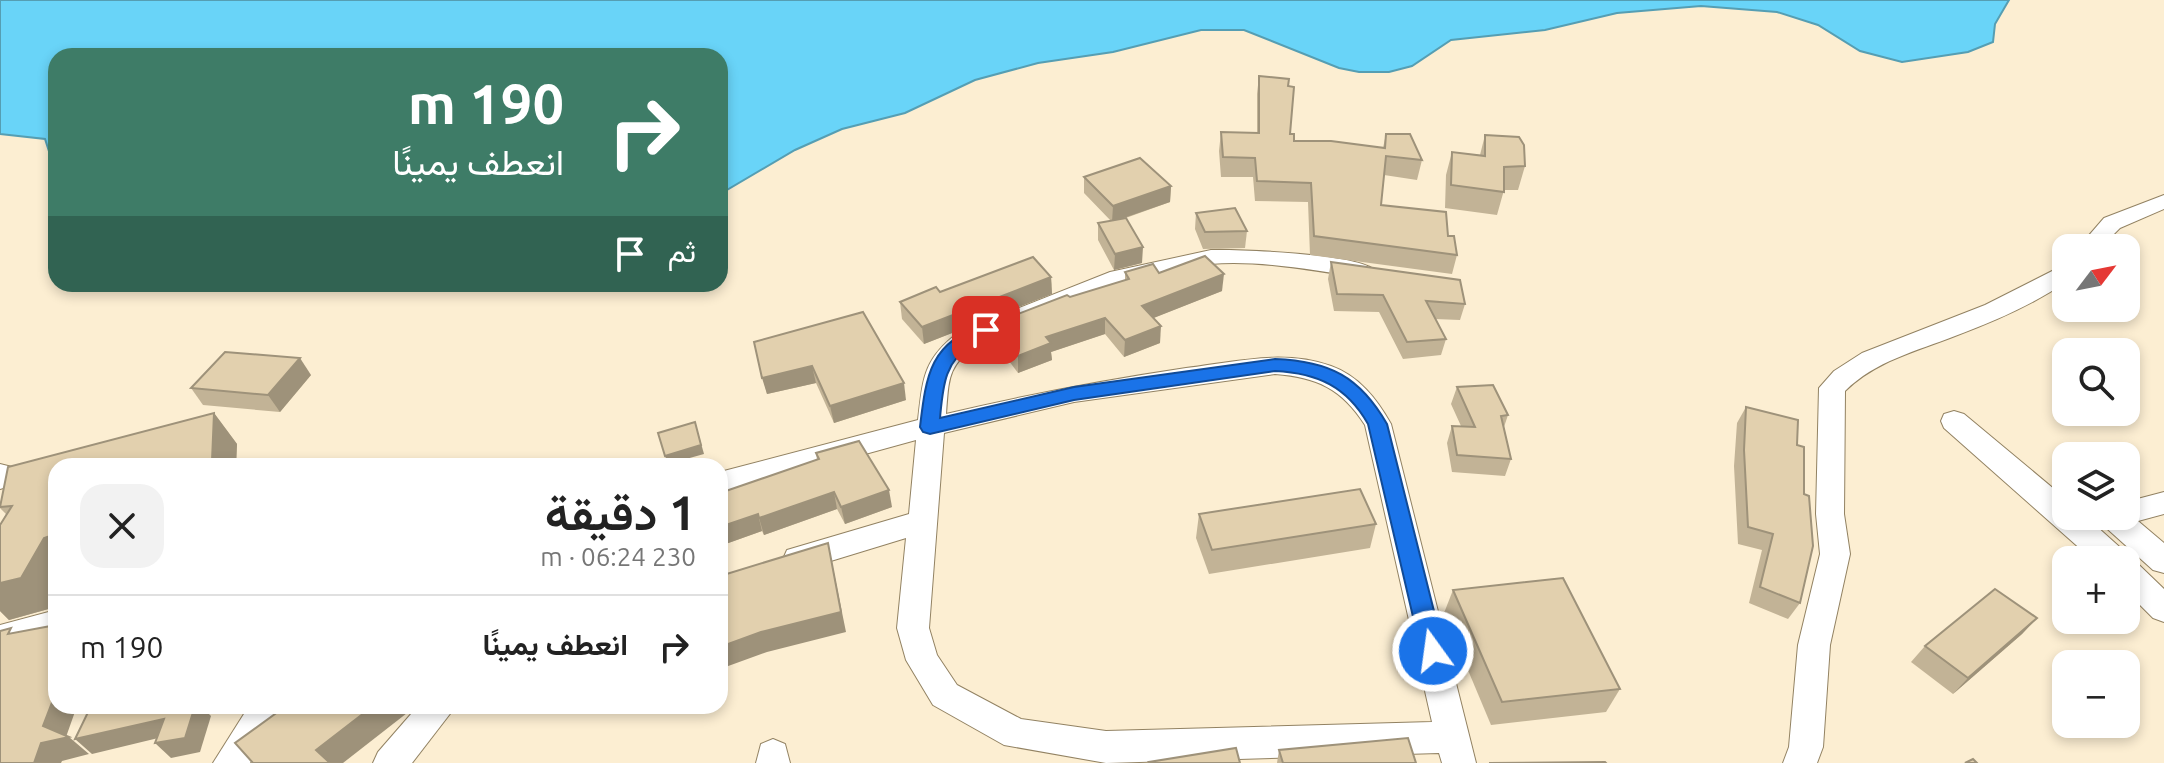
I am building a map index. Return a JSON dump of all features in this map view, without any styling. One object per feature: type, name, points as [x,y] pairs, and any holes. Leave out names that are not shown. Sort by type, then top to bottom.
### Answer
[{"type":"street","points":[[2100,234],[2125,213],[2164,202]]},
{"type":"street","points":[[728,481],[930,427],[1074,393],[1275,365],[1304,366],[1332,375],[1363,399],[1378,424],[1456,750],[1234,753],[1106,747],[1016,734],[945,695],[922,660],[913,628],[921,522],[930,427],[936,374],[948,353],[968,338],[1113,282],[1166,265],[1211,257],[1256,258],[1386,275]]},
{"type":"street","points":[[1800,763],[1806,747],[1814,645],[1835,554],[1830,514],[1832,388],[1845,373],[1868,361],[1972,320],[2052,278]]},
{"type":"street","points":[[1954,421],[2052,504]]},
{"type":"street","points":[[2140,511],[2161,508]]},
{"type":"street","points":[[778,566],[921,522]]},
{"type":"street","points":[[2082,530],[2098,546]]},
{"type":"street","points":[[2130,530],[2164,561]]},
{"type":"street","points":[[2140,584],[2161,603]]},
{"type":"street","points":[[0,639],[48,625]]},
{"type":"street","points":[[230,763],[263,714]]},
{"type":"street","points":[[390,763],[432,714]]},
{"type":"water","points":[[0,0],[2009,0],[1995,24],[1993,42],[1968,52],[1902,62],[1860,51],[1818,25],[1777,12],[1701,6],[1617,13],[1545,30],[1451,40],[1412,66],[1389,72],[1339,68],[1244,30],[1201,30],[1113,52],[1038,63],[975,80],[905,113],[842,129],[795,150],[728,189],[728,48],[48,48],[48,148],[45,139],[0,134]]},
{"type":"building","points":[[1259,76],[1289,79],[1288,86],[1294,87],[1290,134],[1294,134],[1294,141],[1331,141],[1385,148],[1386,134],[1410,134],[1422,160],[1386,156],[1381,205],[1446,212],[1448,236],[1454,236],[1457,255],[1314,236],[1311,183],[1257,181],[1255,158],[1223,157],[1221,132],[1259,133]]},
{"type":"building","points":[[1485,135],[1519,137],[1524,145],[1525,166],[1504,167],[1504,192],[1451,185],[1452,152],[1485,156]]},
{"type":"building","points":[[1140,158],[1171,186],[1113,206],[1084,177]]},
{"type":"building","points":[[1235,208],[1247,231],[1205,232],[1196,213]]},
{"type":"building","points":[[1126,218],[1143,247],[1115,254],[1098,223]]},
{"type":"building","points":[[1205,256],[1224,274],[1142,306],[1161,326],[1125,340],[1105,318],[1046,337],[1051,343],[1018,356],[992,324],[1067,295],[1070,297],[1129,279],[1125,272],[1153,264],[1159,273]]},
{"type":"building","points":[[1033,257],[1051,277],[922,327],[900,302],[936,287],[940,292]]},
{"type":"building","points":[[1331,262],[1460,280],[1465,304],[1426,301],[1446,339],[1407,342],[1383,295],[1337,294]]},
{"type":"building","points":[[863,312],[904,383],[830,406],[812,366],[762,378],[754,342]]},
{"type":"building","points":[[225,352],[300,358],[268,395],[191,388]]},
{"type":"building","points":[[1493,385],[1508,415],[1501,416],[1511,459],[1457,455],[1452,426],[1475,427],[1457,387]]},
{"type":"building","points":[[1746,407],[1798,420],[1797,445],[1804,447],[1804,494],[1809,496],[1813,546],[1800,603],[1760,587],[1773,534],[1748,527],[1744,450]]},
{"type":"building","points":[[214,413],[212,458],[48,458],[48,537],[44,538],[21,578],[0,583],[0,525],[12,506],[0,507],[8,467]]},
{"type":"building","points":[[695,422],[701,445],[665,456],[658,433]]},
{"type":"building","points":[[859,441],[889,490],[841,507],[834,492],[759,518],[758,514],[728,524],[728,490],[819,459],[816,453]]},
{"type":"building","points":[[1360,489],[1376,524],[1212,550],[1199,514]]},
{"type":"building","points":[[828,543],[841,612],[761,632],[728,644],[728,574]]},
{"type":"building","points":[[1563,578],[1620,689],[1502,702],[1453,590]]},
{"type":"building","points":[[1995,589],[2037,618],[1968,678],[1925,646]]},
{"type":"building","points":[[48,626],[48,713],[43,726],[69,737],[41,743],[34,763],[0,763],[0,631],[11,628],[8,634]]},
{"type":"building","points":[[87,714],[192,714],[185,738],[155,743],[164,719],[75,739]]},
{"type":"building","points":[[275,714],[363,714],[316,750],[330,763],[253,763],[235,743]]},
{"type":"building","points":[[1408,738],[1416,763],[1283,763],[1279,750]]},
{"type":"building","points":[[1236,748],[1240,763],[1149,762]]},
{"type":"building","points":[[1605,762],[1606,763],[1489,763]]},
{"type":"route","points":[[986,330],[968,338],[948,353],[936,374],[930,427],[1074,393],[1275,365],[1304,366],[1348,384],[1363,399],[1378,424],[1433,651]]}]
